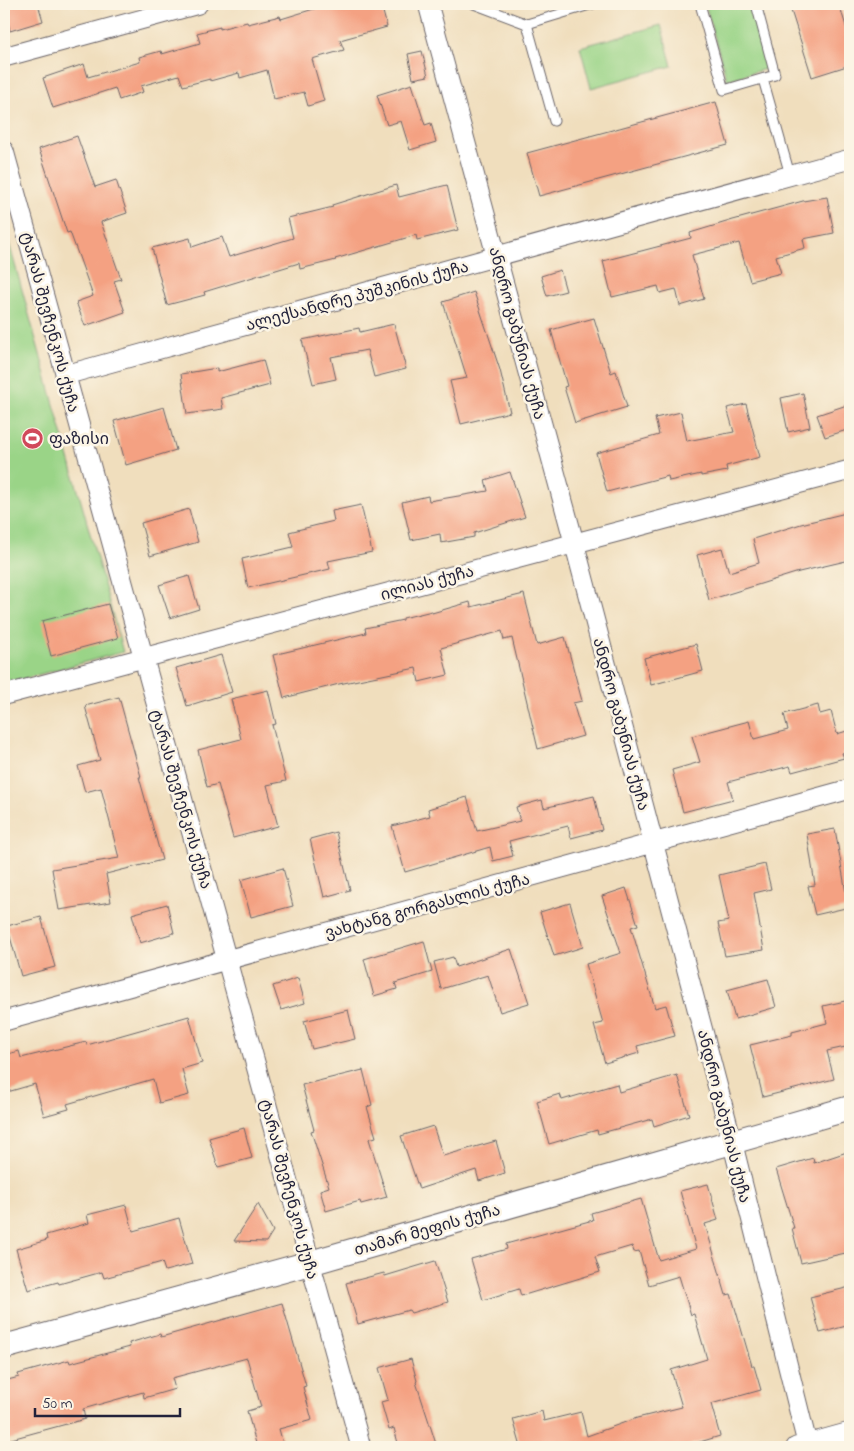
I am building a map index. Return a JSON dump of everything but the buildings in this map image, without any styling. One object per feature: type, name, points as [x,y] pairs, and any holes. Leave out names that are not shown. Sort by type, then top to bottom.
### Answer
[{"type":"street","points":[[4,57],[198,4]]},
{"type":"street","name":"ანდრო გაბუნიას ქუჩა","points":[[428,4],[498,256],[732,1141],[804,1446]]},
{"type":"street","name":"ტარას შევჩენკოს ქუჩა","points":[[4,151],[361,1447]]},
{"type":"street","name":"ალექსანდრე პუშკინის ქუჩა","points":[[65,375],[850,159]]},
{"type":"street","name":"ილიას ქუჩა","points":[[4,695],[850,470]]},
{"type":"street","name":"ვახტანგ გორგასლის ქუჩა","points":[[4,1021],[850,789]]},
{"type":"street","name":"თამარ მეფის ქუჩა","points":[[4,1347],[310,1263],[850,1108]]},
{"type":"street","points":[[804,1446],[850,1432]]},
{"type":"lane","points":[[474,4],[527,24],[593,4]]},
{"type":"lane","points":[[700,4],[724,90],[776,76],[756,4]]},
{"type":"lane","points":[[527,24],[554,121]]},
{"type":"lane","points":[[763,79],[790,175]]},
{"type":"green space","points":[[705,4],[751,4],[769,68],[727,80]]},
{"type":"green space","points":[[661,25],[672,66],[591,88],[580,47]]},
{"type":"green space","name":"ფაზისი","points":[[4,225],[123,652],[4,684]]},
{"type":"place","name":"ფაზისი","points":[[33,438]]}]
